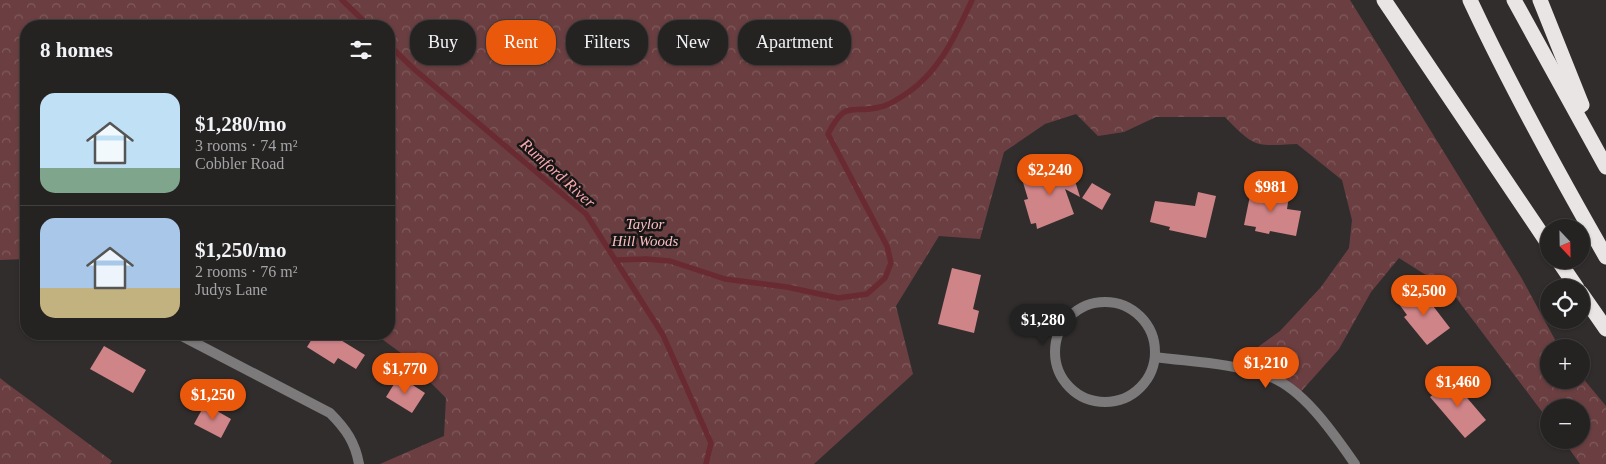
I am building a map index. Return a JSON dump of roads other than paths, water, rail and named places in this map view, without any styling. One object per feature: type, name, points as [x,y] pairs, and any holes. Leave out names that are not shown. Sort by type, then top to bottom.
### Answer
[{"type":"highway","points":[[1384,0],[1540,233]]},
{"type":"highway","points":[[1470,0],[1491,46],[1606,257]]},
{"type":"highway","points":[[1514,0],[1606,166]]},
{"type":"highway","points":[[1540,0],[1606,166]]},
{"type":"highway","points":[[1590,306],[1606,329]]},
{"type":"street","points":[[1096,303],[1117,303],[1135,312],[1143,319],[1153,337],[1155,357],[1149,376],[1136,391],[1118,400],[1098,402],[1079,395],[1065,382],[1056,364],[1055,344],[1063,325],[1077,310],[1096,303]]},
{"type":"street","points":[[190,340],[330,413],[346,429],[355,444],[360,464]]},
{"type":"street","points":[[1155,357],[1232,366],[1269,376],[1298,395],[1314,410],[1355,464]]},
{"type":"waterway","name":"Rumford River","points":[[342,0],[363,20]]},
{"type":"waterway","points":[[616,260],[646,259],[670,261],[725,279],[787,287],[838,298],[867,294],[885,278],[891,263],[887,246],[828,134],[834,123],[845,112],[870,109],[888,104],[899,99],[925,78],[952,41],[972,0]]},
{"type":"waterway","name":"Rumford River","points":[[395,51],[414,69],[586,214],[663,335],[711,443],[706,464]]},
{"type":"park label","name":"Taylor Hill Woods","points":[[645,232]]}]
